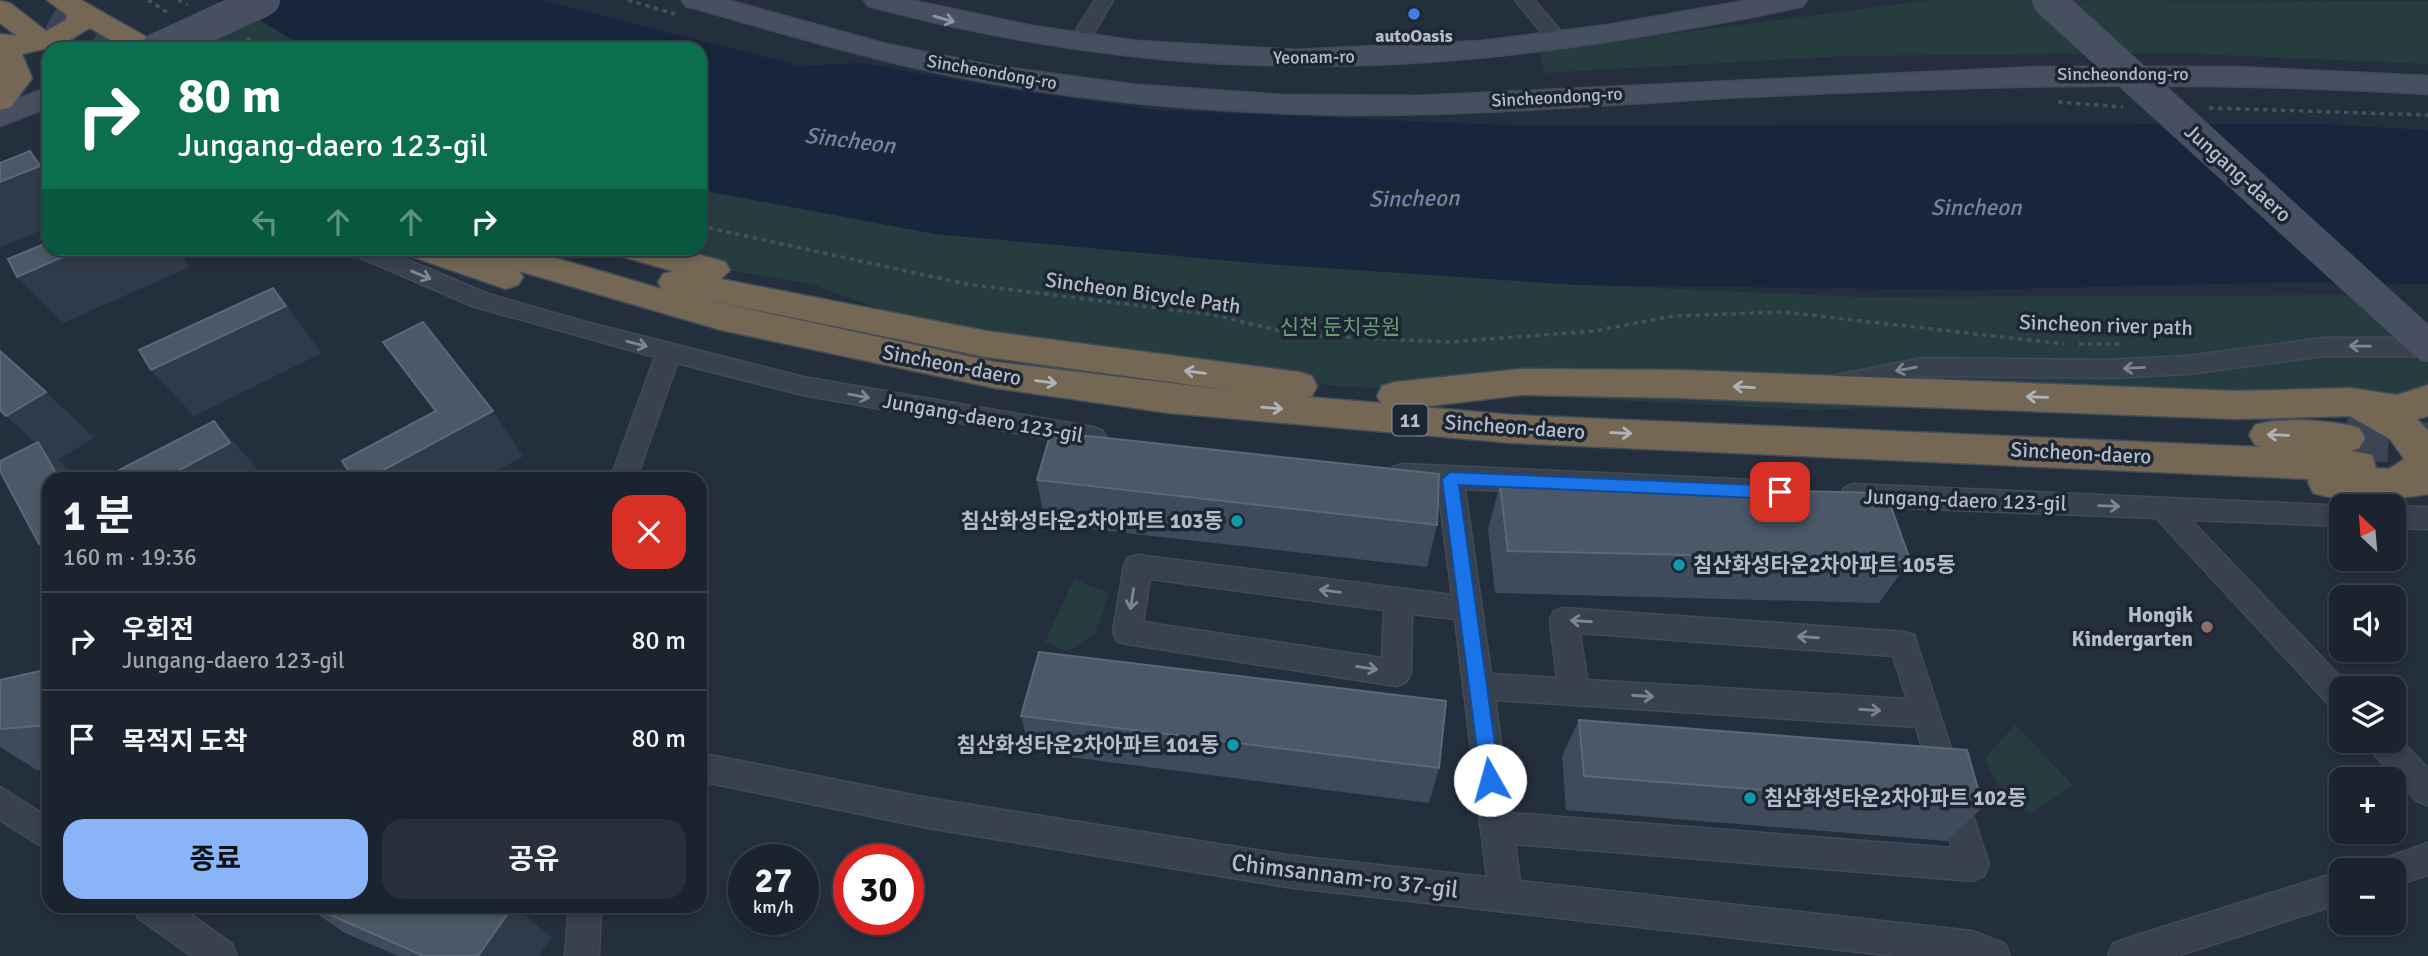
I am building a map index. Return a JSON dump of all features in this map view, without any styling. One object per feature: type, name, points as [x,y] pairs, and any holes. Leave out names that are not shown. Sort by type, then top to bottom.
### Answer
[{"type":"highway","points":[[0,9],[53,13],[129,42]]},
{"type":"highway","points":[[45,42],[79,24],[53,13]]},
{"type":"highway","points":[[0,44],[33,46],[42,43]]},
{"type":"highway","points":[[0,44],[16,70],[14,84],[1,101]]},
{"type":"highway","points":[[445,256],[530,285],[672,325],[873,368],[990,360]]},
{"type":"highway","name":"Sincheon-daero","points":[[508,256],[721,318],[990,360],[1395,396],[2351,435]]},
{"type":"highway","name":"Sincheon-daero","points":[[589,256],[650,277],[990,360],[1169,399],[1513,429],[1690,436],[2351,435]]},
{"type":"highway","points":[[664,256],[834,299],[990,360]]},
{"type":"highway","points":[[1395,396],[1521,382],[2236,405],[2351,435],[2397,409],[2420,405],[2428,399]]},
{"type":"highway","points":[[1690,436],[2090,478],[2416,494],[2425,465],[2423,454],[2409,432],[2379,414],[2351,435]]},
{"type":"main road","points":[[172,42],[264,0]]},
{"type":"main road","name":"Sincheondong-ro","points":[[696,0],[879,50],[991,75],[1145,95],[1286,104],[1440,103],[2103,73],[2303,76],[2428,85]]},
{"type":"main road","name":"Sincheondong-ro","points":[[749,0],[889,39],[1005,62],[1150,81],[1240,88],[1418,90],[2002,62],[2177,58],[2289,61],[2428,72]]},
{"type":"main road","name":"Yeonam-ro","points":[[878,0],[960,23],[1120,48],[1296,59],[1469,51],[1713,16],[1793,0]]},
{"type":"main road","name":"Yeonam-ro","points":[[955,0],[1087,29],[1180,39],[1407,44],[1549,29],[1758,0]]},
{"type":"main road","name":"Jungang-daero","points":[[2048,0],[2428,346]]},
{"type":"main road","points":[[1,101],[42,100]]},
{"type":"street","points":[[1087,29],[1104,0]]},
{"type":"street","points":[[1524,0],[1549,29]]},
{"type":"street","name":"Jungang-daero 123-gil","points":[[377,256],[480,300],[803,386],[1064,434],[1120,440]]},
{"type":"street","points":[[1812,390],[1923,367],[2108,369],[2188,365],[2334,346],[2428,346]]},
{"type":"street","points":[[627,472],[669,351]]},
{"type":"street","points":[[1383,472],[1450,479],[1780,492]]},
{"type":"street","points":[[1450,479],[1506,896]]},
{"type":"street","name":"Jungang-daero 123-gil","points":[[1822,494],[2329,514]]},
{"type":"street","points":[[2163,508],[2329,685]]},
{"type":"street","points":[[1398,600],[1396,673],[1127,632],[1138,566],[1468,609]]},
{"type":"street","points":[[1497,827],[1973,865],[1904,643],[1564,620],[1574,692]]},
{"type":"street","points":[[1478,686],[1927,714]]},
{"type":"street","points":[[2393,753],[2428,791]]},
{"type":"street","name":"Chimsannam-ro 37-gil","points":[[707,768],[928,813],[1259,867],[1972,948],[1993,956]]},
{"type":"street","points":[[0,802],[42,831]]},
{"type":"street","points":[[2406,866],[2428,859]]},
{"type":"street","points":[[2125,956],[2329,891]]},
{"type":"street","points":[[160,913],[220,956]]},
{"type":"street","points":[[582,956],[585,913]]},
{"type":"path","name":"Sincheon Bicycle Path","points":[[707,228],[966,284],[1214,315],[1298,335],[1450,342],[1595,331],[1673,316],[1711,312],[1783,313]]},
{"type":"path","name":"Sincheon river path","points":[[1783,313],[2061,344],[2131,344]]},
{"type":"green space","points":[[1930,0],[2428,1],[2428,64],[2171,53],[1846,56],[1543,73],[1540,51]]},
{"type":"green space","points":[[250,14],[296,42],[191,42]]},
{"type":"green space","name":"신천 둔치공원","points":[[707,191],[1587,285],[1861,297],[2351,295],[2428,365],[2428,399],[2108,401],[1814,410],[1335,386],[1154,356],[932,328],[811,284],[684,263],[668,256],[707,256]]},
{"type":"green space","points":[[1074,579],[1109,593],[1096,633],[1069,652],[1045,642]]},
{"type":"green space","points":[[2015,725],[2073,785],[2031,814],[2002,791],[1985,758]]},
{"type":"water","name":"Sincheon","points":[[218,0],[541,0],[706,42],[296,42],[250,14]]},
{"type":"water","name":"Sincheon","points":[[707,42],[800,66],[862,63],[1011,90],[1157,110],[1527,126],[2317,124],[2428,130],[2428,284],[2294,282],[1974,290],[1576,285],[1265,264],[935,234],[707,191]]},
{"type":"building","points":[[30,151],[40,166],[0,182],[0,163]]},
{"type":"building","points":[[42,245],[42,256],[65,256],[17,277],[8,259]]},
{"type":"building","points":[[273,288],[286,306],[151,370],[139,350]]},
{"type":"building","points":[[423,322],[493,411],[380,472],[349,472],[342,461],[436,411],[383,342]]},
{"type":"building","points":[[0,351],[46,392],[6,416],[0,410]]},
{"type":"building","points":[[214,421],[230,443],[176,472],[115,472]]},
{"type":"building","points":[[1051,432],[1439,474],[1437,525],[1037,480]]},
{"type":"building","points":[[38,442],[55,472],[42,472],[42,542],[39,544],[0,471],[0,461]]},
{"type":"building","points":[[1500,485],[1886,493],[1910,560],[1508,551]]},
{"type":"building","points":[[1039,652],[1446,701],[1439,768],[1021,716]]},
{"type":"building","points":[[42,671],[42,726],[0,729],[0,680]]},
{"type":"building","points":[[1579,720],[1967,750],[1983,807],[1584,776]]},
{"type":"building","points":[[326,913],[508,913],[478,956],[424,956]]},
{"type":"tunnel","points":[[52,16],[98,42]]},
{"type":"tunnel","points":[[2346,438],[2428,444]]},
{"type":"place","name":"autoOasis","points":[[1414,14]]},
{"type":"place","name":"침산화성타운2차아파트 103동","points":[[1237,521]]},
{"type":"place","name":"침산화성타운2차아파트 105동","points":[[1679,565]]},
{"type":"place","name":"Hongik Kindergarten","points":[[2207,627]]},
{"type":"place","name":"침산화성타운2차아파트 101동","points":[[1233,745]]},
{"type":"place","name":"침산화성타운2차아파트 102동","points":[[1750,798]]},
{"type":"route","points":[[1490,780],[1450,479],[1780,492]]}]
